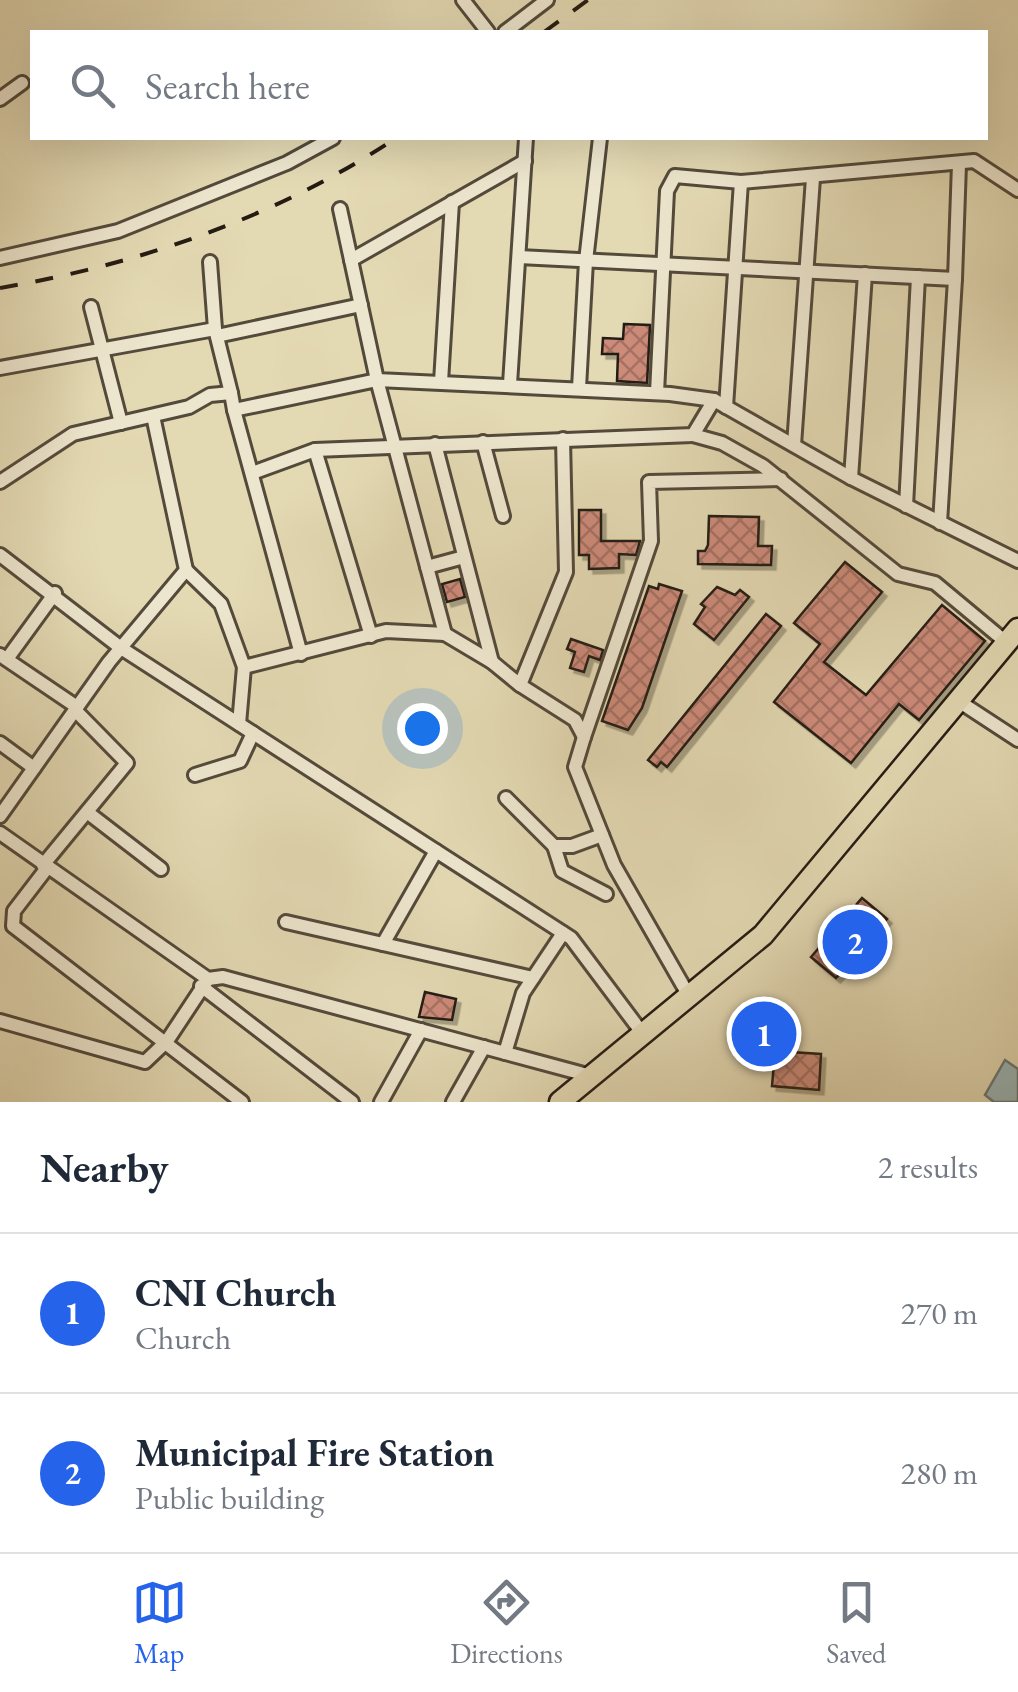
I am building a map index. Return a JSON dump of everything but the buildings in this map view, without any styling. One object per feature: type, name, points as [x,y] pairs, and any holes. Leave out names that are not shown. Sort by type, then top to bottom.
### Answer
[{"type":"main road","points":[[576,1092],[762,935],[1012,636]]},
{"type":"street","points":[[462,0],[486,30]]},
{"type":"street","points":[[507,30],[547,0]]},
{"type":"street","points":[[0,98],[22,83]]},
{"type":"street","points":[[0,258],[118,231],[287,162],[329,140]]},
{"type":"street","points":[[510,384],[526,140]]},
{"type":"street","points":[[579,388],[586,261],[600,140]]},
{"type":"street","points":[[351,260],[525,161]]},
{"type":"street","points":[[657,393],[667,190],[675,176],[742,182],[974,162],[1018,190]]},
{"type":"street","points":[[940,523],[958,164]]},
{"type":"street","points":[[794,446],[813,178]]},
{"type":"street","points":[[694,435],[720,404],[738,266],[742,182]]},
{"type":"street","points":[[440,382],[452,202]]},
{"type":"street","points":[[340,209],[377,380],[445,634]]},
{"type":"street","points":[[518,258],[738,266],[955,280]]},
{"type":"street","points":[[210,262],[216,332],[230,393],[301,654]]},
{"type":"street","points":[[851,478],[865,274]]},
{"type":"street","points":[[906,506],[918,277]]},
{"type":"street","points":[[0,368],[361,305]]},
{"type":"street","points":[[91,308],[121,423]]},
{"type":"street","points":[[234,410],[377,380],[657,393],[720,404],[851,478],[1018,562]]},
{"type":"street","points":[[0,482],[73,434],[189,408],[210,395],[230,393]]},
{"type":"street","points":[[153,416],[186,570],[221,604],[244,667],[239,724]]},
{"type":"street","points":[[252,473],[315,450],[694,435],[722,443],[782,479],[898,574],[935,583],[1012,636]]},
{"type":"street","points":[[520,685],[566,572],[562,439]]},
{"type":"street","points":[[484,442],[503,516]]},
{"type":"street","points":[[435,444],[492,662]]},
{"type":"street","points":[[315,450],[371,636]]},
{"type":"street","points":[[689,996],[614,865],[575,767],[652,541],[648,482],[782,479]]},
{"type":"street","points":[[0,555],[56,594],[121,648],[564,933],[643,1034]]},
{"type":"street","points":[[427,567],[464,557]]},
{"type":"street","points":[[0,816],[121,648],[186,570]]},
{"type":"street","points":[[56,594],[3,657],[76,709],[127,763],[45,867],[10,922],[242,1102]]},
{"type":"street","points":[[244,667],[386,631],[445,634],[575,720],[584,736]]},
{"type":"street","points":[[960,702],[1018,740]]},
{"type":"street","points":[[195,775],[240,761],[253,733]]},
{"type":"street","points":[[0,742],[34,768]]},
{"type":"street","points":[[506,798],[554,846],[562,872],[606,894]]},
{"type":"street","points":[[86,812],[161,869]]},
{"type":"street","points":[[0,833],[205,982],[352,1102]]},
{"type":"street","points":[[554,846],[572,846],[602,834]]},
{"type":"street","points":[[383,944],[436,851]]},
{"type":"street","points":[[286,922],[533,978]]},
{"type":"street","points":[[505,1053],[523,994],[564,933]]},
{"type":"street","points":[[0,1020],[146,1062],[166,1041],[205,982],[223,977],[505,1053],[576,1092]]},
{"type":"street","points":[[381,1102],[421,1030]]},
{"type":"street","points":[[453,1102],[484,1047]]},
{"type":"water","points":[[1005,1060],[1018,1069],[1018,1102],[994,1102],[985,1095]]},
{"type":"railway","points":[[547,30],[588,0]]},
{"type":"railway","points":[[0,288],[104,266],[206,234],[304,191],[393,140]]},
{"type":"place","name":"Municipal Fire Station","points":[[855,942]]},
{"type":"place","name":"CNI Church","points":[[764,1034]]}]
